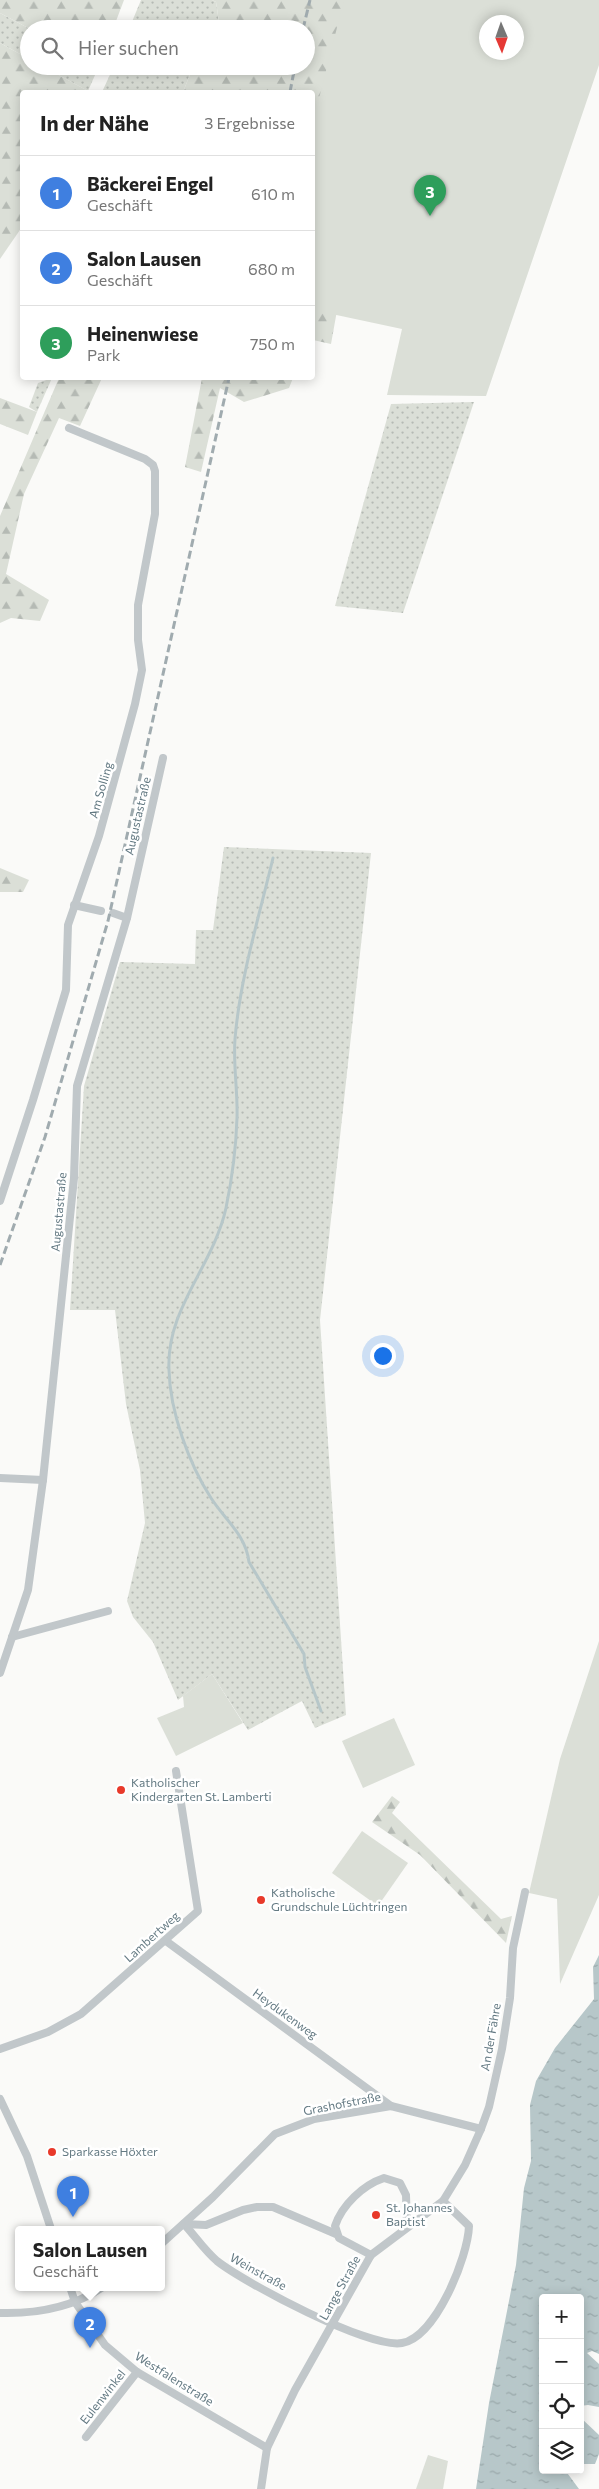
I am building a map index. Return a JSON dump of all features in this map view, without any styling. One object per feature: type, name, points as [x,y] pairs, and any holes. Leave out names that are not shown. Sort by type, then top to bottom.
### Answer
[{"type":"street","name":"Am Solling","points":[[0,1201],[66,990],[68,925],[102,827],[126,742],[142,670],[138,640],[138,606],[149,554],[156,485],[152,465],[145,459],[69,428]]},
{"type":"street","name":"Augustastraße","points":[[0,1673],[28,1590],[42,1480],[74,1178],[77,1086],[127,918],[163,758]]},
{"type":"street","points":[[74,905],[101,911]]},
{"type":"street","points":[[113,914],[127,918]]},
{"type":"street","points":[[0,1478],[42,1480]]},
{"type":"street","points":[[12,1637],[108,1611]]},
{"type":"street","name":"Lambertweg","points":[[0,2049],[48,2032],[81,2014],[198,1912],[176,1771]]},
{"type":"street","name":"An der Fähre","points":[[481,2128],[489,2107],[502,2049],[510,1998],[512,1948],[525,1892]]},
{"type":"street","name":"Heydukenweg","points":[[166,1941],[391,2106]]},
{"type":"street","points":[[0,2098],[27,2156],[49,2226]]},
{"type":"street","name":"Grashofstraße","points":[[165,2241],[275,2134],[314,2118],[391,2106],[481,2128]]},
{"type":"street","name":"Lange Straße","points":[[261,2489],[267,2448],[295,2390],[371,2255],[407,2226],[443,2201],[465,2165],[481,2128]]},
{"type":"street","points":[[336,2234],[335,2226],[342,2210],[365,2189],[384,2178],[395,2180],[404,2187],[407,2226]]},
{"type":"street","name":"Weinstraße","points":[[184,2224],[216,2260],[242,2278],[333,2324],[393,2344],[404,2343],[413,2338],[433,2320],[452,2286],[469,2236],[469,2226],[443,2201]]},
{"type":"street","points":[[184,2224],[206,2225],[243,2210],[257,2207],[273,2207],[336,2234],[339,2238],[371,2255]]},
{"type":"street","name":"Westfalenstraße","points":[[71,2291],[75,2302],[105,2346],[137,2372],[267,2448]]},
{"type":"street","points":[[0,2313],[36,2312],[75,2302],[96,2291]]},
{"type":"street","name":"Eulenwinkel","points":[[86,2437],[137,2372]]},
{"type":"green space","points":[[0,0],[124,0],[116,20],[20,20],[20,24],[0,13]]},
{"type":"green space","points":[[141,0],[212,0],[216,2],[219,20],[133,20]]},
{"type":"green space","points":[[212,0],[411,0],[373,110],[331,344],[315,340],[315,90],[184,90],[190,75],[315,75],[315,20],[219,20],[216,2]]},
{"type":"green space","points":[[344,0],[599,0],[599,65],[486,396],[387,395],[402,329],[315,310],[315,114]]},
{"type":"green space","points":[[0,13],[20,24],[20,54],[0,43]]},
{"type":"green space","points":[[0,43],[20,54],[20,75],[59,75],[86,90],[20,90],[20,230],[0,259]]},
{"type":"green space","points":[[59,75],[95,75],[88,90]]},
{"type":"green space","points":[[110,75],[190,75],[184,90],[103,90]]},
{"type":"green space","points":[[51,380],[37,412],[29,407],[38,383]]},
{"type":"green space","points":[[58,380],[101,380],[80,426],[59,418],[24,494],[6,574],[49,600],[40,621],[11,618],[0,623],[0,516]]},
{"type":"green space","points":[[202,380],[292,380],[289,388],[244,402],[220,388],[201,472],[185,467]]},
{"type":"green space","points":[[0,398],[37,412],[28,435],[0,424]]},
{"type":"green space","points":[[474,402],[403,613],[335,606],[391,404]]},
{"type":"green space","points":[[224,847],[371,853],[320,1320],[346,1715],[315,1728],[302,1701],[248,1730],[212,1674],[178,1700],[153,1642],[133,1617],[127,1601],[145,1523],[140,1470],[126,1404],[115,1310],[70,1310],[84,1086],[120,962],[195,964],[196,930],[213,930]]},
{"type":"green space","points":[[0,868],[29,880],[23,892],[0,892]]},
{"type":"green space","points":[[599,1641],[599,1895],[560,1984],[557,1899],[529,1893],[560,1759]]},
{"type":"green space","points":[[212,1674],[243,1723],[176,1756],[157,1718],[184,1707],[183,1696]]},
{"type":"green space","points":[[394,1718],[415,1765],[363,1788],[342,1741]]},
{"type":"green space","points":[[392,1796],[400,1802],[392,1813],[501,1919],[512,1916],[506,1943],[420,1855],[372,1822]]},
{"type":"green space","points":[[362,1831],[408,1863],[378,1906],[332,1873]]},
{"type":"green space","points":[[428,2455],[448,2461],[443,2489],[416,2489]]},
{"type":"water","points":[[599,1955],[599,2354],[592,2351],[587,2353],[599,2364],[599,2407],[584,2406],[584,2294],[539,2294],[539,2474],[568,2474],[579,2489],[476,2489],[489,2403],[516,2265],[524,2188],[531,2161],[530,2105],[536,2081],[555,2048],[594,1999],[593,1967]]},
{"type":"water","points":[[584,2421],[599,2435],[599,2454],[595,2464],[584,2464]]},
{"type":"waterway","points":[[273,858],[237,1016],[235,1039],[236,1130],[226,1208],[220,1229],[182,1307],[170,1348],[169,1370],[170,1386],[177,1420],[195,1470],[211,1498],[244,1544],[249,1562],[304,1654],[305,1667],[321,1711]]},
{"type":"railway","points":[[305,20],[310,0]]},
{"type":"railway","points":[[290,90],[293,75]]},
{"type":"railway","points":[[0,1265],[45,1137],[108,921],[229,380]]},
{"type":"place","name":"Heinenwiese","points":[[430,216]]},
{"type":"place","name":"Katholischer Kindergarten St. Lamberti","points":[[121,1790]]},
{"type":"place","name":"Katholische Grundschule Lüchtringen","points":[[261,1900]]},
{"type":"place","name":"Sparkasse Höxter","points":[[52,2152]]},
{"type":"place","name":"St. Johannes Baptist","points":[[376,2215]]},
{"type":"place","name":"Bäckerei Engel","points":[[73,2217]]},
{"type":"place","name":"Salon Lausen","points":[[90,2348]]}]
